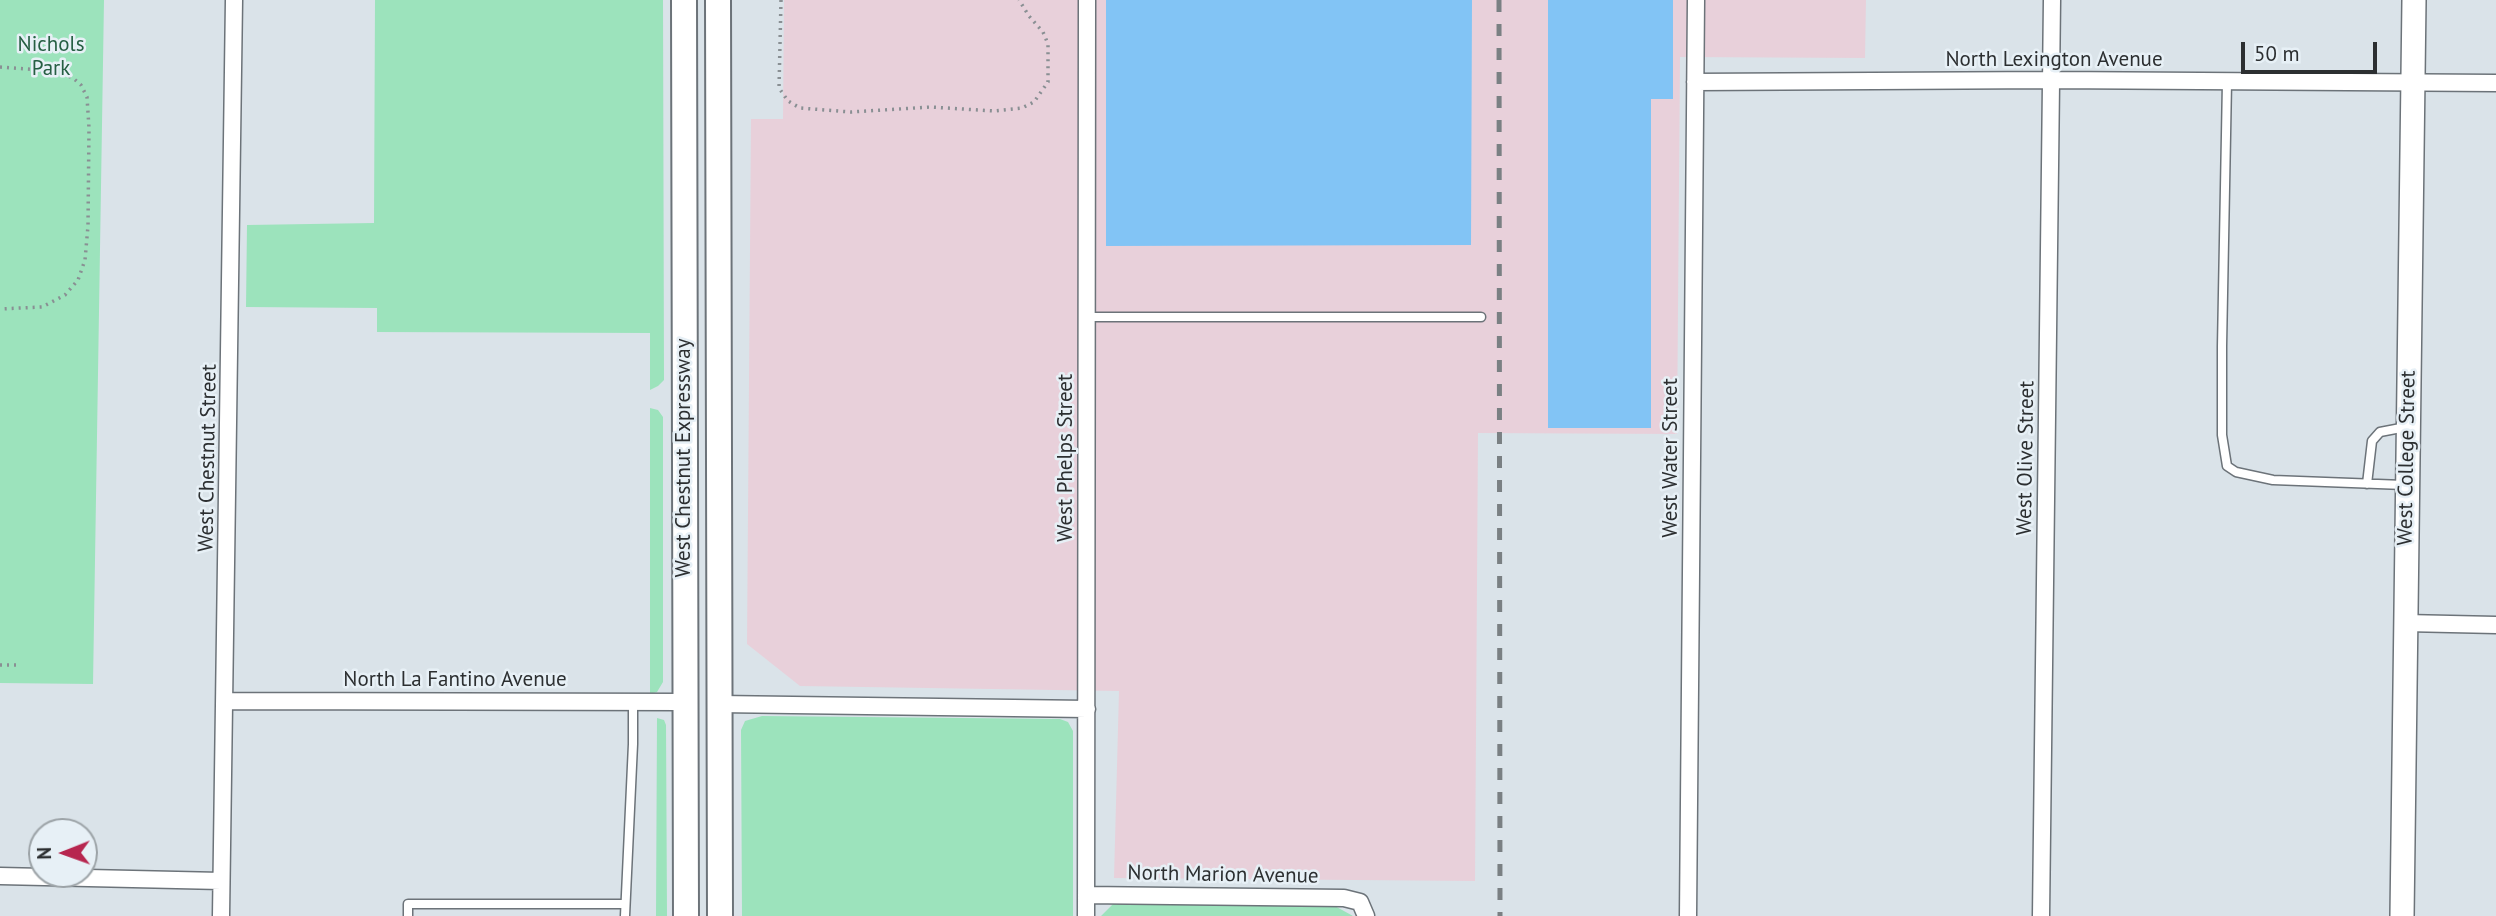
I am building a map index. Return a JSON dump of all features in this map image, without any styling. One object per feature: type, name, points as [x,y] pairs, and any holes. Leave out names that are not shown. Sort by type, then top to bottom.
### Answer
[{"type":"main road","name":"West Chestnut Expressway","points":[[684,0],[686,916]]},
{"type":"main road","name":"West Chestnut Expressway","points":[[718,0],[720,916]]},
{"type":"main road","name":"West College Street","points":[[2402,916],[2414,0]]},
{"type":"street","name":"West Chestnut Street","points":[[221,916],[234,0]]},
{"type":"street","name":"West Phelps Street","points":[[1086,916],[1087,0]]},
{"type":"street","name":"West Water Street","points":[[1688,916],[1696,0]]},
{"type":"street","name":"West Olive Street","points":[[2041,916],[2052,0]]},
{"type":"street","name":"North Lexington Avenue","points":[[1695,82],[2052,80],[2496,83]]},
{"type":"street","points":[[2405,623],[2496,625]]},
{"type":"street","name":"North La Fantino Avenue","points":[[226,701],[685,702]]},
{"type":"street","points":[[719,704],[1087,709]]},
{"type":"street","points":[[0,876],[221,881]]},
{"type":"street","name":"North Marion Avenue","points":[[1086,895],[1344,898],[1363,909]]},
{"type":"lane","points":[[2227,82],[2222,346],[2222,435],[2227,466],[2236,472],[2261,479],[2407,485]]},
{"type":"lane","points":[[1087,317],[1480,317]]},
{"type":"lane","points":[[2367,484],[2372,441],[2380,432],[2408,427]]},
{"type":"lane","points":[[625,916],[633,702]]},
{"type":"lane","points":[[408,916],[408,904],[625,904]]},
{"type":"path","points":[[781,0],[779,88],[788,101],[800,108],[851,112],[931,107],[994,111],[1022,108],[1034,102],[1048,82],[1050,74],[1048,44],[1043,32],[1019,0]]},
{"type":"path","points":[[0,68],[54,71],[73,78],[81,85],[87,97],[89,128],[88,226],[85,260],[78,281],[65,295],[41,307],[0,309]]},
{"type":"path","points":[[0,665],[17,665]]},
{"type":"shaded area","points":[[784,0],[1866,0],[1865,58],[1680,57],[1677,434],[1478,433],[1475,881],[1114,878],[1119,691],[800,686],[747,644],[751,119],[783,119]]},
{"type":"green space","name":"Nichols Park","points":[[0,0],[104,0],[93,684],[0,683]]},
{"type":"green space","points":[[375,0],[663,0],[664,380],[658,386],[650,390],[650,333],[377,332],[377,308],[246,307],[247,225],[374,223]]},
{"type":"green space","points":[[650,408],[658,410],[663,417],[663,682],[657,692],[650,694]]},
{"type":"green space","points":[[762,716],[1060,719],[1068,722],[1073,731],[1073,916],[742,916],[741,730],[745,721]]},
{"type":"green space","points":[[657,718],[664,720],[666,725],[667,916],[656,916]]},
{"type":"green space","points":[[1113,904],[1333,905],[1353,916],[1101,916]]},
{"type":"building","points":[[1106,0],[1472,0],[1471,245],[1106,246]]},
{"type":"building","points":[[1548,0],[1673,0],[1673,99],[1651,99],[1651,428],[1548,428]]},
{"type":"railway","points":[[1499,0],[1500,916]]}]
